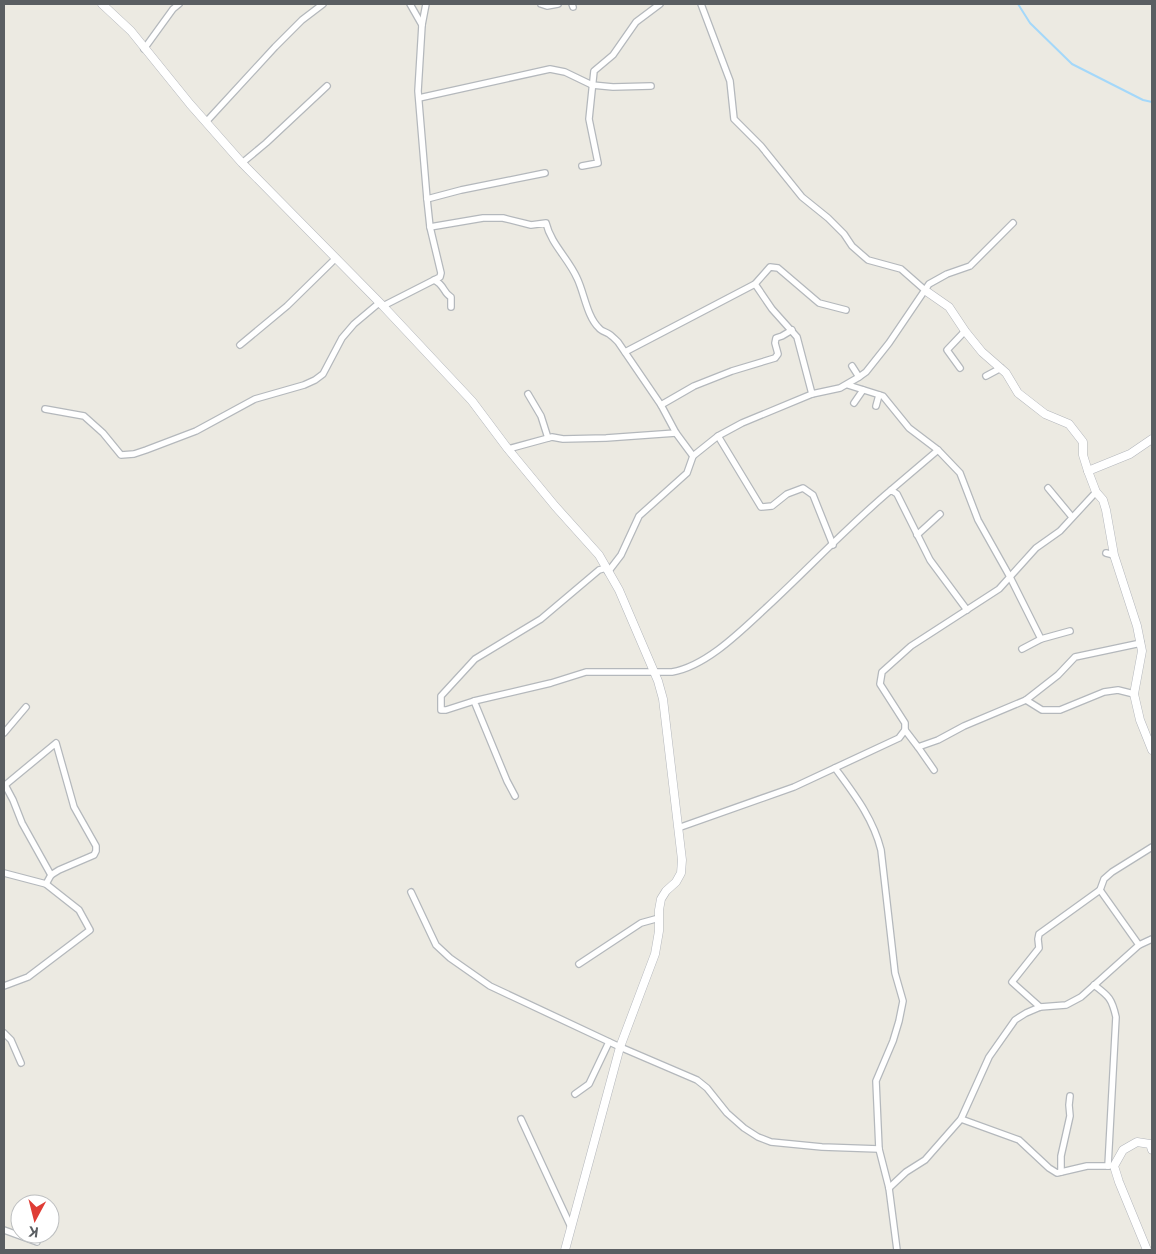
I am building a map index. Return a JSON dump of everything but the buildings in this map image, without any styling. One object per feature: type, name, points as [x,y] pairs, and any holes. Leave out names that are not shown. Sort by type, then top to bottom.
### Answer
[{"type":"street","points":[[102,4],[131,31],[144,49],[242,163],[336,258],[472,401],[508,449],[555,506],[599,555],[619,590],[654,671],[664,699],[682,860],[681,873],[661,900],[659,931],[654,954],[620,1047],[565,1250]]},
{"type":"street","points":[[144,49],[173,9],[179,4]]},
{"type":"street","points":[[206,122],[275,47],[302,20],[323,4]]},
{"type":"street","points":[[410,4],[422,25]]},
{"type":"street","points":[[45,409],[84,416],[122,455],[134,454],[196,431],[255,400],[304,386],[315,380],[322,374],[342,338],[354,324],[381,305],[440,276],[441,273],[430,227],[419,98],[422,25],[426,4]]},
{"type":"street","points":[[541,4],[547,6],[558,4]]},
{"type":"street","points":[[582,166],[598,163],[589,119],[594,71],[613,55],[636,22],[660,4]]},
{"type":"street","points":[[701,4],[730,81],[734,119],[761,146],[802,197],[828,218],[844,234],[852,246],[868,260],[901,269],[926,291],[949,307],[982,352],[1006,373],[1018,393],[1045,414],[1069,424],[1083,442],[1083,454],[1088,471],[1096,492],[1103,500],[1106,510],[1110,554],[1137,626],[1142,651],[1134,694],[1140,720],[1152,750]]},
{"type":"street","points":[[419,98],[550,69],[565,72],[592,84],[613,87],[651,86]]},
{"type":"street","points":[[242,163],[327,86]]},
{"type":"street","points":[[427,199],[545,173]]},
{"type":"street","points":[[430,227],[483,218],[503,218],[531,225],[546,223],[548,232],[556,246],[566,258],[577,277],[592,316],[599,328],[610,334],[625,352],[661,406],[676,433],[693,456]]},
{"type":"street","points":[[938,450],[890,490],[745,627],[706,658],[683,670],[672,672],[586,672],[551,683],[441,710],[440,696],[475,659],[541,619],[599,570],[607,570],[621,555],[639,516],[687,473],[693,456],[718,436],[742,423],[812,394],[848,385],[866,372],[889,343],[929,284],[947,274],[970,266],[1013,223]]},
{"type":"street","points":[[240,345],[288,306],[336,258]]},
{"type":"street","points":[[625,352],[755,284],[770,266],[778,268],[819,302],[846,310]]},
{"type":"street","points":[[434,280],[443,286],[447,295],[451,297],[451,307]]},
{"type":"street","points":[[755,284],[772,309],[797,337],[812,394]]},
{"type":"street","points":[[661,406],[694,386],[732,371],[775,358],[778,354],[775,343],[776,338],[792,330]]},
{"type":"street","points":[[960,368],[947,350],[965,331]]},
{"type":"street","points":[[852,366],[859,377]]},
{"type":"street","points":[[986,376],[1001,368]]},
{"type":"street","points":[[848,385],[883,396],[909,428],[938,450],[960,473],[978,520],[1010,577],[1040,639]]},
{"type":"street","points":[[854,403],[863,390]]},
{"type":"street","points":[[528,394],[541,416],[548,438]]},
{"type":"street","points":[[876,406],[879,395]]},
{"type":"street","points":[[508,449],[548,438],[606,438],[676,433]]},
{"type":"street","points":[[718,436],[762,507],[772,506],[787,494],[803,488],[813,495],[833,545]]},
{"type":"street","points":[[1088,471],[1130,454],[1152,439]]},
{"type":"street","points":[[1048,488],[1072,518]]},
{"type":"street","points":[[890,490],[897,494],[930,560],[967,610]]},
{"type":"street","points":[[934,770],[905,730],[905,722],[880,684],[882,672],[911,646],[999,589],[1036,548],[1060,531],[1096,492]]},
{"type":"street","points":[[918,535],[940,514]]},
{"type":"street","points":[[1022,649],[1040,639],[1070,630]]},
{"type":"street","points":[[918,747],[938,740],[964,726],[1026,700],[1058,675],[1075,658],[1140,643]]},
{"type":"street","points":[[1026,700],[1042,710],[1060,710],[1104,692],[1118,690],[1134,694]]},
{"type":"street","points":[[474,701],[507,781],[516,796]]},
{"type":"street","points":[[4,733],[26,707]]},
{"type":"street","points":[[678,828],[794,787],[898,738],[905,730]]},
{"type":"street","points":[[46,884],[51,875],[94,855],[96,851],[96,846],[74,807],[56,743],[4,786],[51,875]]},
{"type":"street","points":[[834,768],[866,811],[876,833],[881,850],[895,974],[903,1001],[900,1021],[876,1081],[879,1150],[889,1188],[897,1250]]},
{"type":"street","points":[[1040,1008],[1012,982],[1039,948],[1039,934],[1100,890],[1104,879],[1112,872],[1152,847]]},
{"type":"street","points":[[4,873],[46,884],[79,910],[90,930],[28,977],[4,986]]},
{"type":"street","points":[[1100,890],[1139,945]]},
{"type":"street","points":[[411,892],[436,944],[450,958],[490,986],[620,1047],[697,1080],[727,1113],[758,1138],[771,1142],[879,1150]]},
{"type":"street","points":[[579,964],[641,923],[659,918]]},
{"type":"street","points":[[889,1188],[906,1172],[925,1160],[961,1119],[989,1057],[1015,1020],[1026,1013],[1040,1008],[1066,1005],[1082,997],[1139,945],[1152,939]]},
{"type":"street","points":[[1094,985],[1106,993],[1113,1001],[1116,1017],[1111,1166],[1146,1250]]},
{"type":"street","points":[[4,1033],[11,1040],[21,1063]]},
{"type":"street","points":[[575,1094],[589,1084],[609,1042]]},
{"type":"street","points":[[1060,1172],[1070,1116],[1070,1096]]},
{"type":"street","points":[[521,1119],[571,1227]]},
{"type":"street","points":[[961,1119],[1019,1140],[1057,1173],[1087,1166],[1111,1166]]},
{"type":"street","points":[[1111,1166],[1123,1150],[1137,1142],[1150,1144],[1152,1150]]},
{"type":"waterway","points":[[1018,4],[1030,23],[1072,64],[1143,100],[1152,102]]}]
